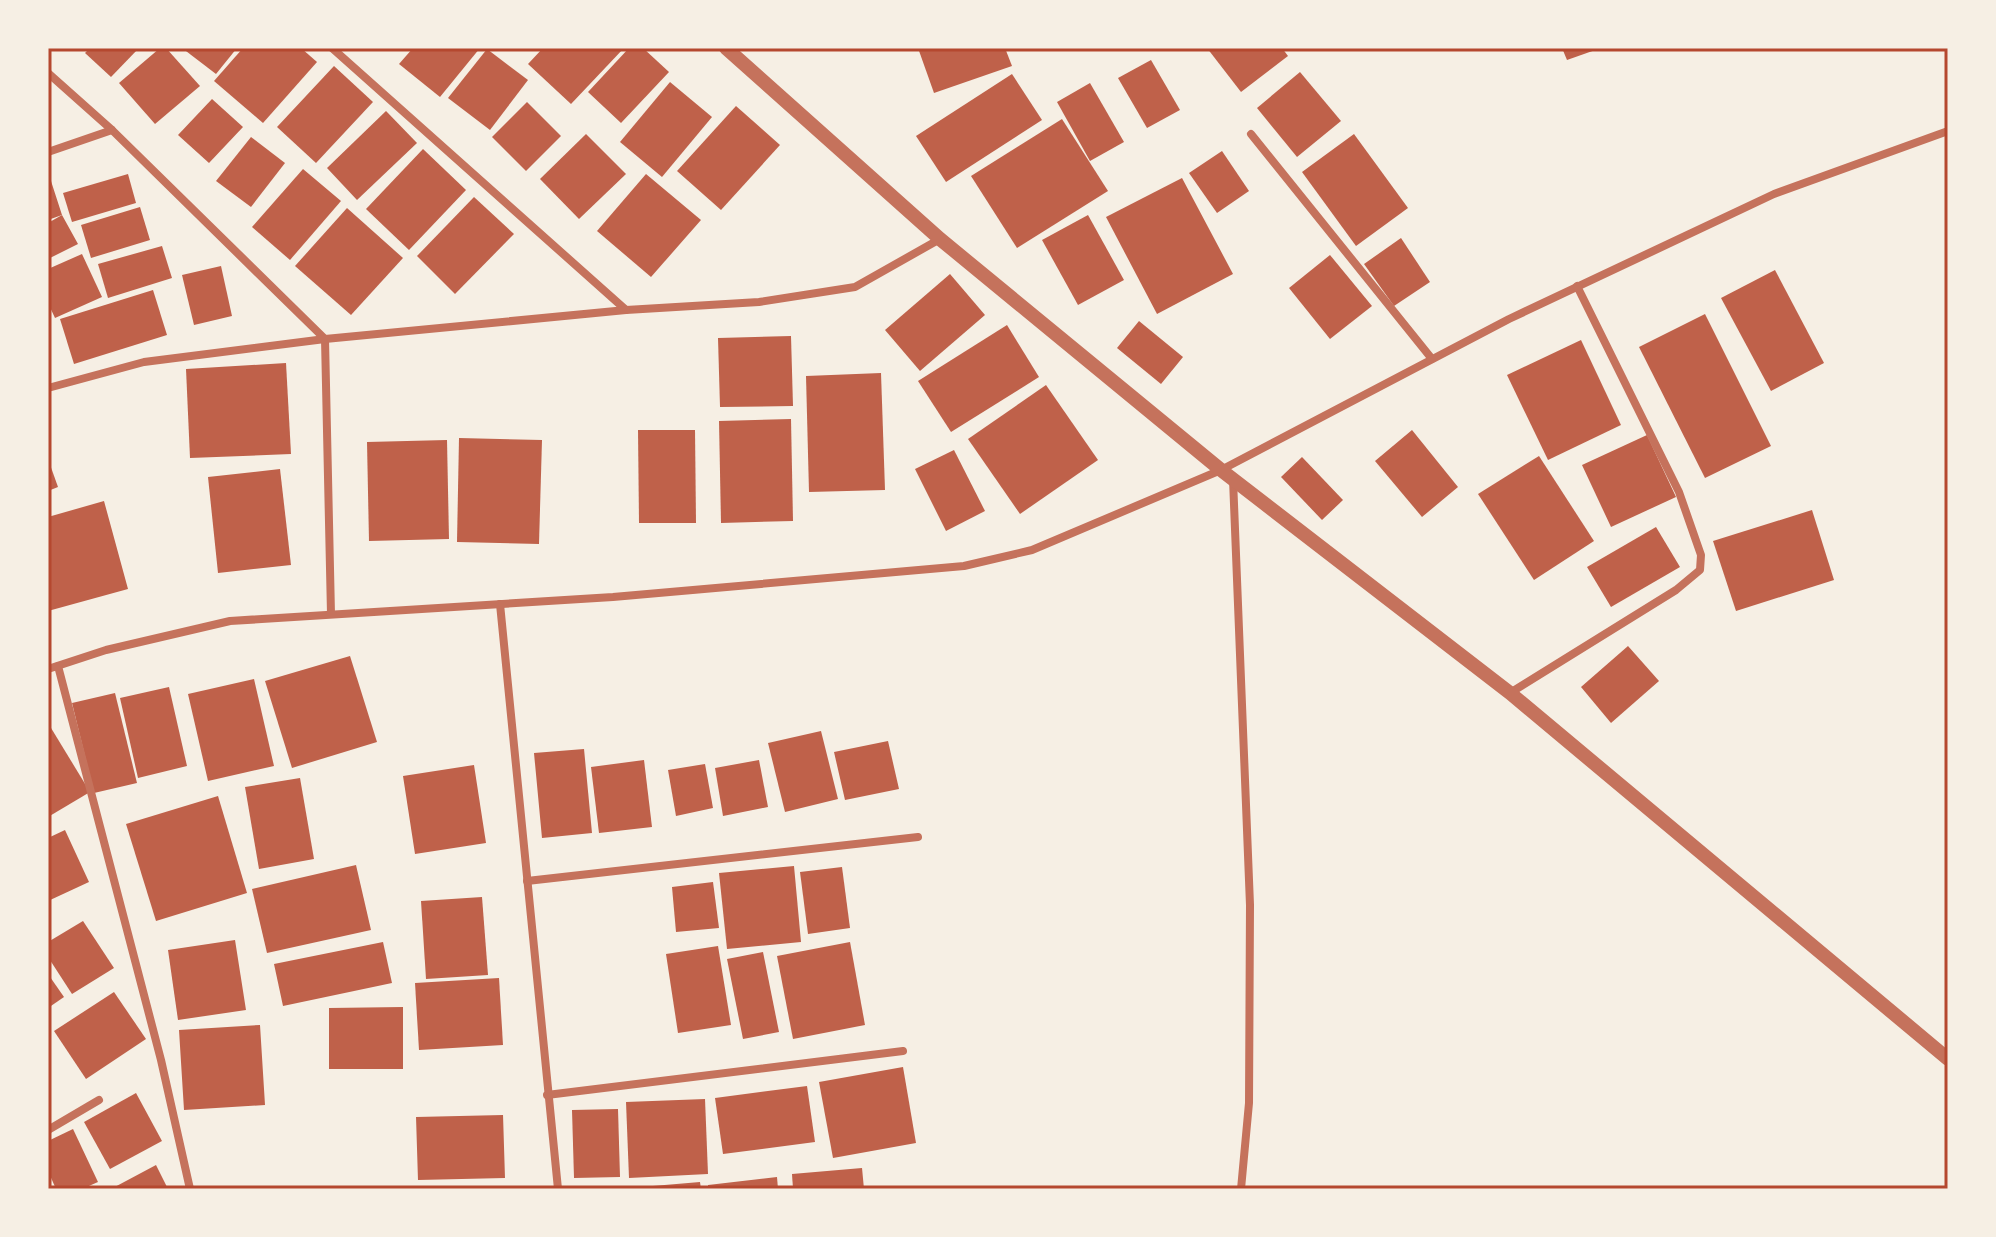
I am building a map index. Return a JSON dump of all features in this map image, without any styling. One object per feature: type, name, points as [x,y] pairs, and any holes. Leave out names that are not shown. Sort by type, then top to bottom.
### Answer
[{"type":"street","points":[[332,48],[626,310]]},
{"type":"street","points":[[726,48],[940,239],[1227,474],[1510,693],[1948,1059]]},
{"type":"street","points":[[48,73],[112,130],[325,339],[331,614]]},
{"type":"street","points":[[48,152],[112,130]]},
{"type":"street","points":[[190,1189],[161,1060],[53,668],[106,650],[230,621],[500,604],[964,566],[1032,550],[1227,474],[1432,359],[1577,286],[1774,194],[1948,131]]},
{"type":"street","points":[[1251,134],[1432,359]]},
{"type":"street","points":[[48,388],[144,362],[325,339],[626,310],[759,302],[855,287],[940,239]]},
{"type":"street","points":[[1510,693],[1676,590],[1700,570],[1701,555],[1679,492],[1577,286]]},
{"type":"street","points":[[1227,474],[1250,905],[1249,1103],[1241,1189]]},
{"type":"street","points":[[500,604],[558,1189]]},
{"type":"street","points":[[527,881],[918,837]]},
{"type":"street","points":[[547,1095],[903,1051]]},
{"type":"street","points":[[48,1130],[99,1100]]},
{"type":"building","points":[[90,48],[139,48],[111,77],[85,53]]},
{"type":"building","points":[[160,48],[166,48],[200,86],[155,124],[119,83]]},
{"type":"building","points":[[182,48],[237,48],[216,74]]},
{"type":"building","points":[[243,48],[301,48],[317,62],[263,123],[214,81]]},
{"type":"building","points":[[413,48],[480,48],[440,97],[399,64]]},
{"type":"building","points":[[543,48],[624,48],[571,104],[528,64]]},
{"type":"building","points":[[629,48],[643,48],[669,72],[621,123],[588,92]]},
{"type":"building","points":[[918,48],[1005,48],[1012,66],[934,93]]},
{"type":"building","points":[[1207,48],[1282,48],[1288,56],[1241,92]]},
{"type":"building","points":[[1562,48],[1601,48],[1567,60]]},
{"type":"building","points":[[487,49],[528,80],[490,130],[448,98]]},
{"type":"building","points":[[1151,60],[1180,110],[1147,128],[1118,78]]},
{"type":"building","points":[[334,66],[373,102],[316,163],[277,127]]},
{"type":"building","points":[[1300,72],[1341,121],[1297,157],[1257,108]]},
{"type":"building","points":[[1012,74],[1042,120],[946,182],[916,136]]},
{"type":"building","points":[[670,82],[712,117],[662,177],[620,142]]},
{"type":"building","points":[[1090,83],[1124,142],[1090,161],[1057,102]]},
{"type":"building","points":[[212,99],[243,127],[209,163],[178,135]]},
{"type":"building","points":[[527,102],[561,136],[526,171],[492,137]]},
{"type":"building","points":[[736,106],[780,145],[721,210],[677,171]]},
{"type":"building","points":[[386,111],[417,143],[357,200],[327,168]]},
{"type":"building","points":[[1062,119],[1108,191],[1017,248],[971,176]]},
{"type":"building","points":[[586,134],[626,174],[579,219],[540,179]]},
{"type":"building","points":[[1354,134],[1408,208],[1356,246],[1302,172]]},
{"type":"building","points":[[251,137],[285,163],[251,207],[216,181]]},
{"type":"building","points":[[423,149],[466,190],[409,250],[366,209]]},
{"type":"building","points":[[1222,151],[1249,191],[1217,213],[1189,173]]},
{"type":"building","points":[[303,169],[341,201],[290,260],[252,227]]},
{"type":"building","points":[[128,174],[136,203],[72,222],[63,193]]},
{"type":"building","points":[[646,174],[701,220],[651,277],[597,231]]},
{"type":"building","points":[[1182,178],[1233,274],[1157,314],[1106,217]]},
{"type":"building","points":[[51,181],[62,215],[48,220]]},
{"type":"building","points":[[474,197],[514,234],[455,294],[417,256]]},
{"type":"building","points":[[140,207],[150,240],[91,258],[81,225]]},
{"type":"building","points":[[347,208],[403,258],[351,315],[295,266]]},
{"type":"building","points":[[62,215],[78,244],[48,259],[48,223]]},
{"type":"building","points":[[1088,215],[1124,280],[1078,305],[1042,240]]},
{"type":"building","points":[[1401,238],[1430,282],[1394,306],[1364,264]]},
{"type":"building","points":[[162,246],[172,278],[108,298],[98,264]]},
{"type":"building","points":[[82,254],[102,297],[55,318],[48,303],[48,269]]},
{"type":"building","points":[[1330,255],[1372,306],[1330,339],[1289,288]]},
{"type":"building","points":[[221,266],[232,316],[194,325],[182,275]]},
{"type":"building","points":[[1775,270],[1824,363],[1771,391],[1721,298]]},
{"type":"building","points":[[950,274],[985,315],[920,371],[885,330]]},
{"type":"building","points":[[153,290],[167,335],[74,364],[60,319]]},
{"type":"building","points":[[1705,314],[1771,446],[1705,478],[1639,347]]},
{"type":"building","points":[[1139,321],[1183,357],[1161,384],[1117,348]]},
{"type":"building","points":[[1007,325],[1039,377],[951,432],[918,381]]},
{"type":"building","points":[[791,336],[793,406],[720,407],[718,338]]},
{"type":"building","points":[[1581,340],[1621,425],[1548,460],[1507,375]]},
{"type":"building","points":[[286,363],[291,454],[190,458],[186,369]]},
{"type":"building","points":[[881,373],[885,490],[809,492],[806,376]]},
{"type":"building","points":[[1046,385],[1098,460],[1020,514],[968,439]]},
{"type":"building","points":[[791,419],[793,521],[721,523],[719,421]]},
{"type":"building","points":[[638,430],[695,430],[696,523],[639,523]]},
{"type":"building","points":[[1412,430],[1458,487],[1422,517],[1375,461]]},
{"type":"building","points":[[1647,435],[1676,497],[1611,527],[1582,465]]},
{"type":"building","points":[[459,438],[542,440],[539,544],[457,542]]},
{"type":"building","points":[[447,440],[449,539],[369,541],[367,442]]},
{"type":"building","points":[[954,450],[985,511],[946,531],[915,469]]},
{"type":"building","points":[[1539,456],[1594,541],[1534,580],[1478,494]]},
{"type":"building","points":[[1302,457],[1343,500],[1322,520],[1281,477]]},
{"type":"building","points":[[48,459],[58,487],[48,491]]},
{"type":"building","points":[[280,469],[291,565],[218,573],[208,477]]},
{"type":"building","points":[[104,501],[128,589],[48,611],[48,517]]},
{"type":"building","points":[[1812,510],[1834,580],[1736,611],[1713,541]]},
{"type":"building","points":[[1656,527],[1680,567],[1611,607],[1587,567]]},
{"type":"building","points":[[1628,646],[1659,681],[1611,723],[1581,687]]},
{"type":"building","points":[[350,656],[377,742],[292,768],[265,681]]},
{"type":"building","points":[[254,679],[274,766],[208,781],[188,694]]},
{"type":"building","points":[[169,687],[187,766],[138,778],[120,698]]},
{"type":"building","points":[[115,693],[137,783],[94,793],[72,703]]},
{"type":"building","points":[[48,723],[90,792],[48,817]]},
{"type":"building","points":[[821,731],[838,799],[785,812],[768,743]]},
{"type":"building","points":[[888,741],[899,789],[845,800],[834,752]]},
{"type":"building","points":[[584,749],[592,833],[542,838],[534,753]]},
{"type":"building","points":[[644,760],[652,827],[599,833],[591,767]]},
{"type":"building","points":[[759,760],[768,807],[723,816],[715,768]]},
{"type":"building","points":[[705,764],[713,808],[676,816],[668,770]]},
{"type":"building","points":[[474,765],[486,843],[415,854],[403,776]]},
{"type":"building","points":[[300,778],[314,859],[259,869],[245,787]]},
{"type":"building","points":[[218,796],[247,893],[156,921],[126,824]]},
{"type":"building","points":[[65,830],[89,882],[48,901],[48,838]]},
{"type":"building","points":[[356,865],[371,930],[267,953],[252,889]]},
{"type":"building","points":[[794,866],[801,942],[727,949],[719,873]]},
{"type":"building","points":[[842,867],[850,928],[808,934],[800,872]]},
{"type":"building","points":[[713,882],[719,928],[676,932],[672,887]]},
{"type":"building","points":[[482,897],[488,975],[426,979],[421,901]]},
{"type":"building","points":[[83,921],[114,968],[72,994],[48,957],[48,942]]},
{"type":"building","points":[[235,940],[246,1010],[178,1020],[168,950]]},
{"type":"building","points":[[383,942],[392,983],[283,1006],[274,964]]},
{"type":"building","points":[[850,942],[865,1025],[793,1039],[777,956]]},
{"type":"building","points":[[718,946],[731,1025],[678,1033],[666,954]]},
{"type":"building","points":[[763,952],[779,1032],[743,1039],[727,959]]},
{"type":"building","points":[[48,974],[64,997],[48,1008]]},
{"type":"building","points":[[499,978],[503,1045],[419,1050],[415,983]]},
{"type":"building","points":[[114,992],[146,1039],[86,1079],[54,1031]]},
{"type":"building","points":[[403,1007],[403,1069],[329,1069],[329,1008]]},
{"type":"building","points":[[260,1025],[265,1105],[184,1110],[179,1030]]},
{"type":"building","points":[[903,1067],[916,1143],[833,1158],[819,1082]]},
{"type":"building","points":[[807,1086],[815,1142],[723,1154],[715,1098]]},
{"type":"building","points":[[136,1093],[162,1141],[110,1169],[84,1122]]},
{"type":"building","points":[[705,1099],[708,1174],[629,1178],[626,1102]]},
{"type":"building","points":[[618,1109],[620,1177],[574,1178],[572,1110]]},
{"type":"building","points":[[503,1115],[505,1178],[418,1180],[416,1117]]},
{"type":"building","points":[[73,1129],[98,1182],[82,1189],[56,1189],[48,1171],[48,1141]]},
{"type":"building","points":[[156,1165],[168,1189],[111,1189]]},
{"type":"building","points":[[862,1168],[864,1189],[793,1189],[792,1174]]},
{"type":"building","points":[[777,1177],[778,1189],[708,1189],[708,1185]]},
{"type":"building","points":[[700,1182],[701,1189],[641,1189],[641,1187]]}]
